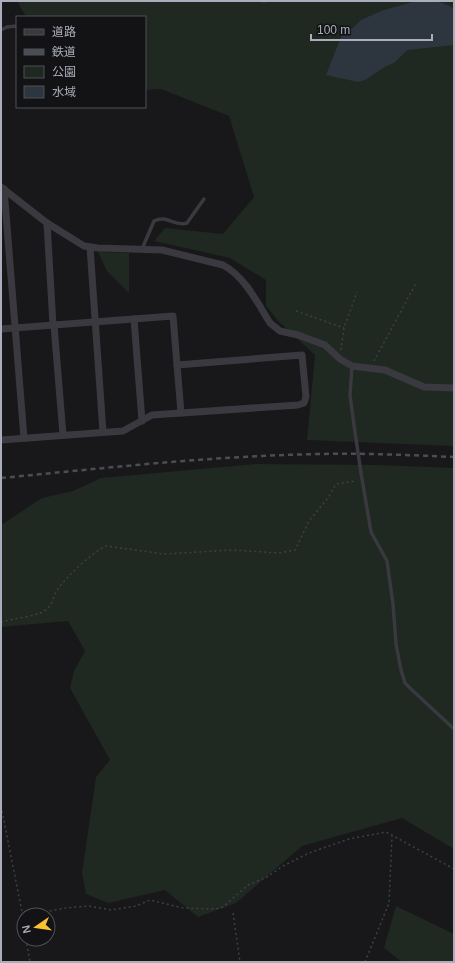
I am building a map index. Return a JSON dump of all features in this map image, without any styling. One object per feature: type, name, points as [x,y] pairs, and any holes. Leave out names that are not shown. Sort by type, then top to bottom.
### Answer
[{"type":"street","points":[[3,188],[47,223],[79,243],[90,247],[162,250],[223,264],[230,268],[246,285],[270,324],[280,331],[325,345],[339,358],[352,366],[385,370],[424,387],[454,388]]},
{"type":"street","points":[[3,188],[24,438]]},
{"type":"street","points":[[47,223],[63,435]]},
{"type":"street","points":[[90,247],[103,432]]},
{"type":"street","points":[[1,329],[174,316],[181,413]]},
{"type":"street","points":[[134,319],[142,421]]},
{"type":"street","points":[[1,440],[123,431],[152,415],[298,405],[304,402],[306,397],[302,355],[177,365]]},
{"type":"lane","points":[[1,30],[7,27],[16,26]]},
{"type":"lane","points":[[142,249],[154,221],[167,218],[179,224],[187,223],[204,198]]},
{"type":"lane","points":[[352,366],[350,390],[362,480],[371,532],[387,561],[393,604],[396,644],[401,670],[405,683],[454,729]]},
{"type":"path","points":[[371,368],[416,283]]},
{"type":"path","points":[[339,358],[341,356],[344,328],[358,292]]},
{"type":"path","points":[[296,311],[344,328]]},
{"type":"path","points":[[1,622],[41,613],[49,608],[58,588],[95,553],[106,546],[164,554],[232,550],[279,553],[295,550],[309,521],[328,498],[336,484],[362,480]]},
{"type":"path","points":[[1,806],[22,907]]},
{"type":"path","points":[[56,910],[81,907],[110,910],[136,906],[150,900],[183,908],[215,909],[223,907],[248,885],[267,877],[292,861],[323,847],[381,832],[386,832],[454,869]]},
{"type":"path","points":[[365,962],[389,903],[392,836]]},
{"type":"path","points":[[233,913],[240,962]]},
{"type":"path","points":[[27,947],[30,962]]},
{"type":"green space","points":[[17,1],[454,1],[454,446],[307,440],[315,355],[279,322],[266,306],[266,280],[230,258],[154,241],[165,228],[223,234],[254,197],[229,116],[161,89],[146,90],[146,16],[25,16]]},
{"type":"green space","points":[[98,252],[129,253],[129,293],[107,271]]},
{"type":"green space","points":[[257,464],[376,465],[454,468],[454,849],[402,818],[302,846],[236,903],[198,917],[165,890],[108,903],[86,894],[82,873],[96,777],[110,760],[70,688],[74,671],[85,651],[68,621],[1,627],[1,525],[42,498],[73,491],[101,478]]},
{"type":"green space","points":[[396,906],[454,934],[454,962],[402,962],[384,948]]},
{"type":"water","points":[[416,1],[441,3],[454,9],[454,45],[407,50],[394,63],[386,66],[365,80],[358,82],[326,75],[343,32],[353,28],[361,20],[381,11]]},
{"type":"railway","points":[[1,478],[159,463],[278,455],[352,454],[454,457]]}]
